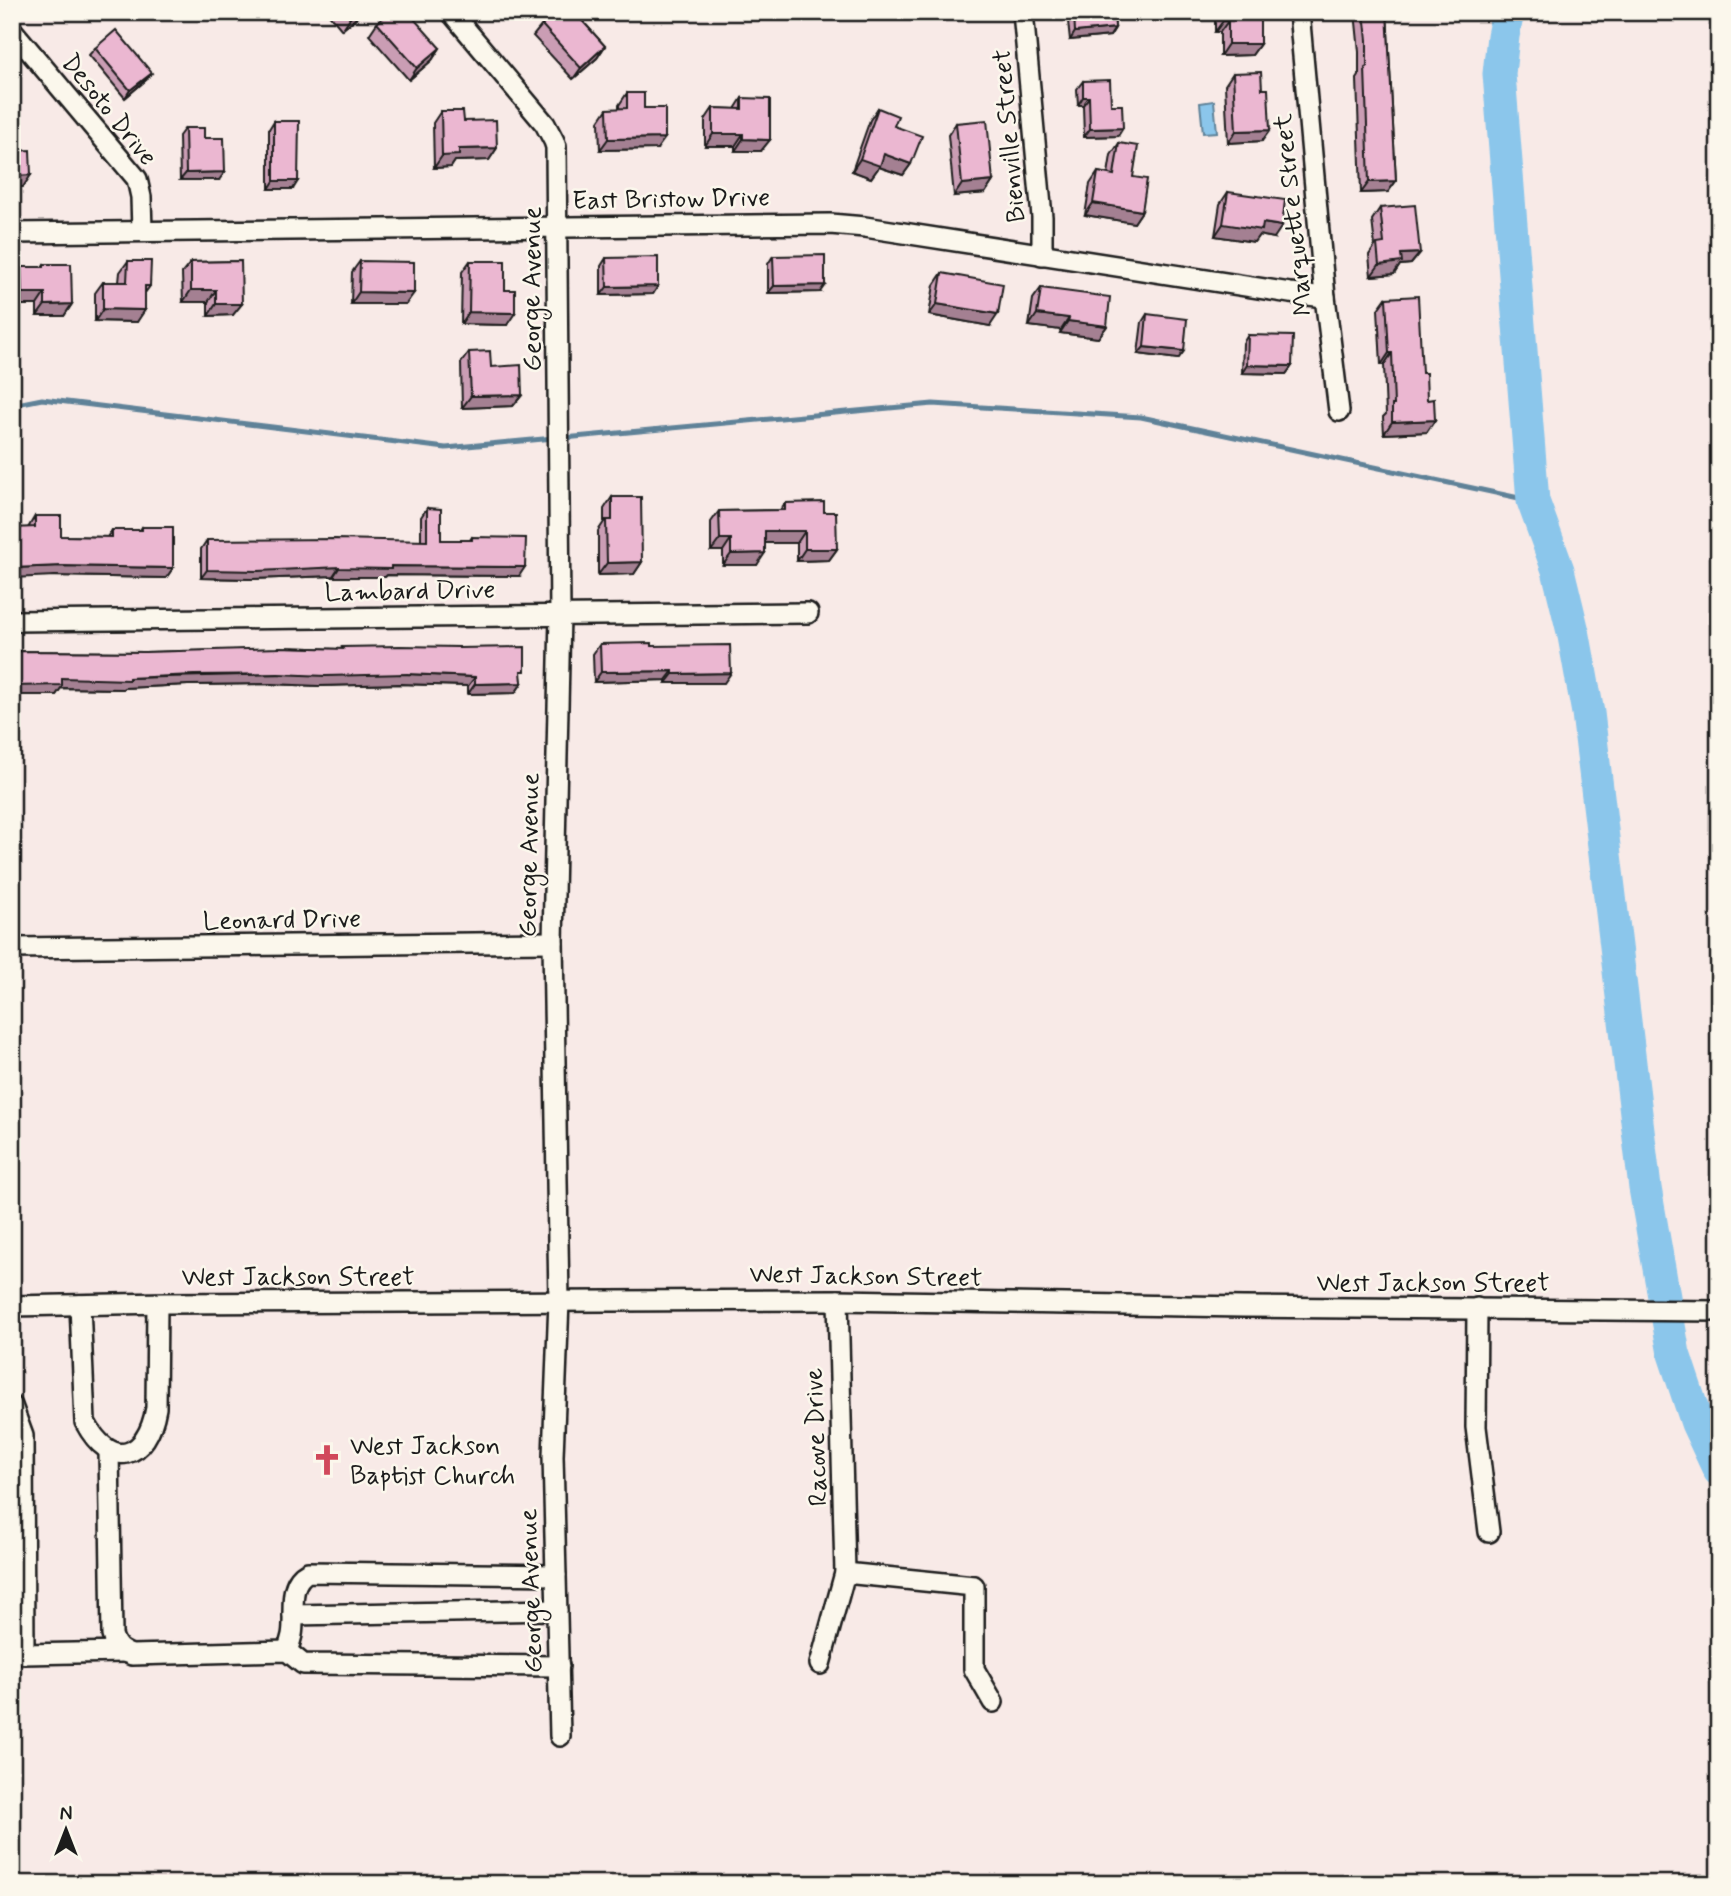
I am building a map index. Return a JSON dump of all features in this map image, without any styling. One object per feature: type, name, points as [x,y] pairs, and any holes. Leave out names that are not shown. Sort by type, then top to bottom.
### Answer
[{"type":"street","name":"George Avenue","points":[[451,12],[551,133],[556,147],[560,614],[553,942],[559,1301],[553,1456],[560,1736]]},
{"type":"street","name":"Bienville Street","points":[[1023,12],[1042,217],[1042,255]]},
{"type":"street","name":"Marquette Street","points":[[1299,12],[1325,297],[1339,411]]},
{"type":"street","name":"Desoto Drive","points":[[12,30],[137,179],[141,197],[142,231]]},
{"type":"street","name":"East Bristow Drive","points":[[12,233],[830,223],[1325,297]]},
{"type":"street","name":"Lambard Drive","points":[[12,621],[808,612]]},
{"type":"street","name":"Leonard Drive","points":[[12,948],[553,942]]},
{"type":"street","name":"West Jackson Street","points":[[12,1306],[838,1300],[1719,1311]]},
{"type":"street","name":"Racove Drive","points":[[820,1664],[845,1573],[838,1300]]},
{"type":"street","points":[[80,1305],[85,1422],[92,1436],[109,1451],[120,1455],[134,1451],[148,1435],[154,1420],[157,1304]]},
{"type":"street","points":[[1477,1308],[1476,1427],[1489,1532]]},
{"type":"street","points":[[12,1406],[23,1436],[24,1654],[124,1652]]},
{"type":"street","points":[[109,1451],[111,1634],[118,1648],[124,1652],[132,1655],[287,1651],[303,1664],[559,1666]]},
{"type":"street","points":[[287,1651],[292,1635],[295,1585],[300,1576],[308,1572],[556,1575]]},
{"type":"street","points":[[845,1573],[974,1586],[974,1669],[993,1702]]},
{"type":"street","points":[[293,1615],[557,1610]]},
{"type":"water","points":[[1214,101],[1217,132],[1203,133],[1200,103]]},
{"type":"building","points":[[345,12],[357,12],[350,18]]},
{"type":"building","points":[[389,12],[408,12],[440,48],[417,68],[377,23]]},
{"type":"building","points":[[555,12],[583,12],[578,16],[605,46],[581,68],[542,25]]},
{"type":"building","points":[[1074,12],[1114,12],[1115,28],[1075,32]]},
{"type":"building","points":[[1223,12],[1260,12],[1260,44],[1228,44],[1228,21],[1223,21]]},
{"type":"building","points":[[1364,12],[1387,12],[1396,181],[1369,182],[1365,68],[1367,40]]},
{"type":"building","points":[[116,30],[152,73],[130,90],[95,48]]},
{"type":"building","points":[[1261,72],[1262,89],[1268,89],[1270,130],[1236,131],[1233,73]]},
{"type":"building","points":[[1110,80],[1111,105],[1122,105],[1123,128],[1090,129],[1089,97],[1083,97],[1083,81]]},
{"type":"building","points":[[627,93],[644,93],[644,108],[665,108],[665,138],[608,139],[607,109],[627,108]]},
{"type":"building","points":[[742,98],[770,99],[770,140],[743,139],[743,134],[713,134],[713,108],[742,109]]},
{"type":"building","points":[[878,108],[898,116],[894,126],[922,136],[911,164],[884,154],[880,166],[860,159]]},
{"type":"building","points":[[441,111],[463,111],[464,121],[496,120],[497,148],[459,149],[459,155],[442,156]]},
{"type":"building","points":[[987,120],[993,181],[962,184],[956,123]]},
{"type":"building","points":[[274,121],[299,121],[298,181],[274,181]]},
{"type":"building","points":[[185,128],[204,128],[204,138],[224,138],[225,172],[186,173]]},
{"type":"building","points":[[12,130],[17,130],[18,151],[30,150],[31,175],[12,176]]},
{"type":"building","points":[[1119,143],[1138,146],[1133,177],[1147,179],[1142,211],[1093,203],[1098,172],[1114,175]]},
{"type":"building","points":[[1228,192],[1285,200],[1282,226],[1263,223],[1262,230],[1223,224]]},
{"type":"building","points":[[1415,205],[1420,253],[1401,254],[1402,262],[1379,265],[1377,244],[1384,243],[1380,208]]},
{"type":"building","points":[[825,255],[825,285],[774,286],[773,256]]},
{"type":"building","points":[[658,257],[658,286],[607,287],[606,258]]},
{"type":"building","points":[[128,261],[151,261],[150,286],[145,286],[145,310],[103,309],[103,282],[127,282]]},
{"type":"building","points":[[241,261],[242,304],[216,304],[216,290],[191,290],[191,262]]},
{"type":"building","points":[[360,261],[414,262],[414,293],[359,292]]},
{"type":"building","points":[[470,261],[505,261],[505,290],[515,290],[515,313],[469,312]]},
{"type":"building","points":[[44,264],[71,264],[72,304],[45,305],[45,293],[22,293],[21,267],[44,267]]},
{"type":"building","points":[[942,273],[1003,284],[998,314],[937,304]]},
{"type":"building","points":[[1041,288],[1110,297],[1107,326],[1037,314]]},
{"type":"building","points":[[1418,296],[1422,373],[1426,373],[1427,400],[1434,399],[1435,420],[1392,422],[1392,353],[1389,353],[1386,298]]},
{"type":"building","points":[[1147,314],[1187,319],[1184,351],[1144,347]]},
{"type":"building","points":[[1248,335],[1293,336],[1292,366],[1247,365]]},
{"type":"building","points":[[490,351],[491,367],[521,365],[522,395],[471,396],[469,352]]},
{"type":"building","points":[[612,497],[641,497],[642,562],[607,563],[606,520],[612,520]]},
{"type":"building","points":[[824,502],[824,512],[836,512],[837,549],[805,549],[805,531],[765,531],[765,553],[731,554],[731,539],[720,539],[719,511],[785,510],[785,503]]},
{"type":"building","points":[[427,508],[441,509],[441,540],[472,540],[472,537],[526,538],[525,567],[391,566],[391,569],[339,567],[258,571],[207,570],[207,540],[427,541]]},
{"type":"building","points":[[35,516],[61,516],[61,536],[112,537],[112,530],[173,527],[173,568],[12,568],[12,528],[35,527]]},
{"type":"building","points":[[652,643],[652,646],[730,645],[731,673],[601,672],[600,644]]},
{"type":"building","points":[[400,646],[525,647],[522,683],[475,684],[475,677],[407,674],[278,674],[194,675],[129,680],[62,678],[62,685],[12,686],[12,651],[145,652]]},
{"type":"waterway","points":[[1508,12],[1499,74],[1533,501],[1558,570],[1574,636],[1588,713],[1645,1188],[1674,1354],[1697,1423],[1719,1470]]},
{"type":"waterway","points":[[12,405],[42,399],[446,448],[554,438]]},
{"type":"waterway","points":[[564,438],[933,404],[1141,417],[1533,501]]},
{"type":"place","name":"West Jackson Baptist Church","points":[[327,1460]]}]
